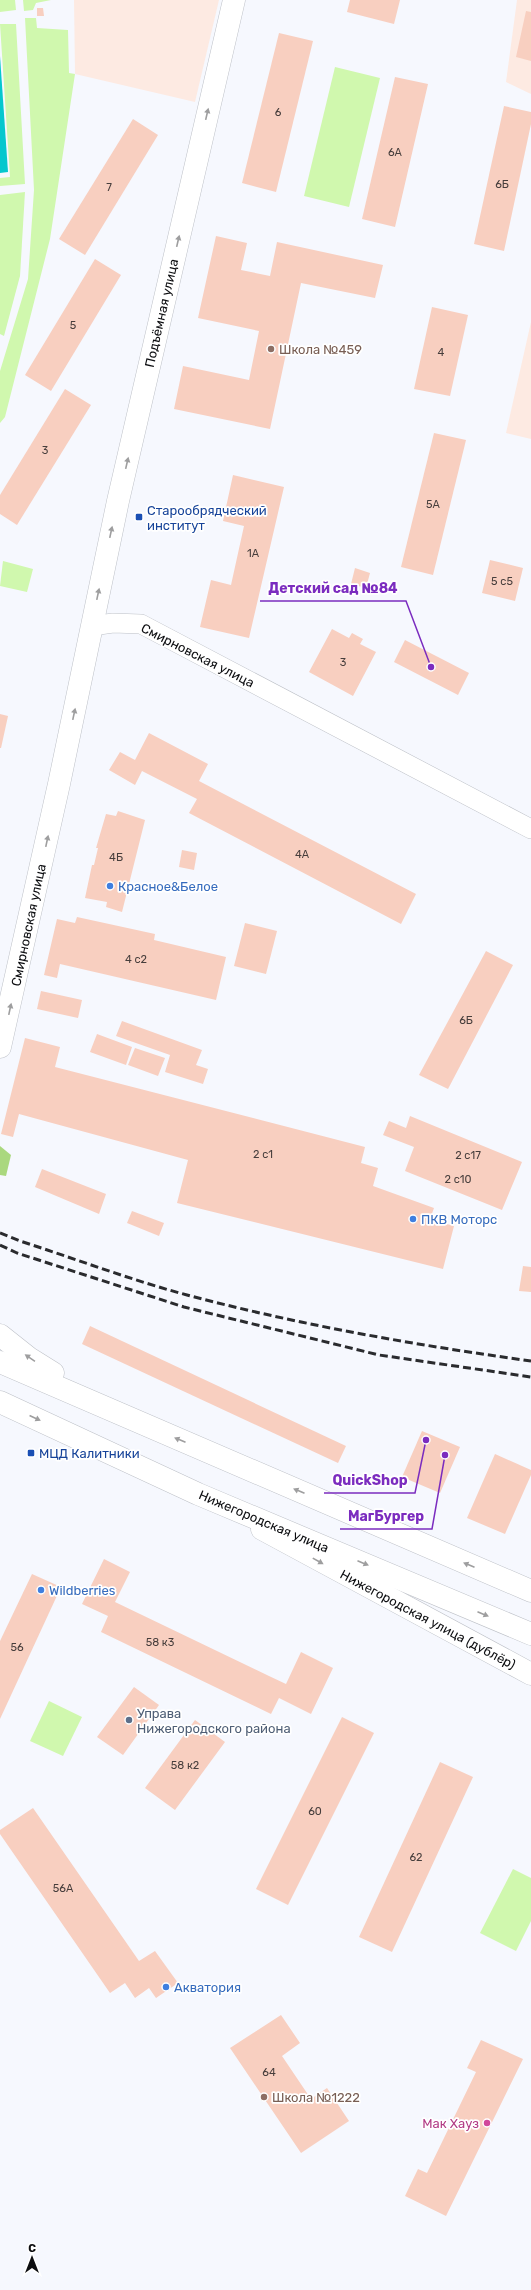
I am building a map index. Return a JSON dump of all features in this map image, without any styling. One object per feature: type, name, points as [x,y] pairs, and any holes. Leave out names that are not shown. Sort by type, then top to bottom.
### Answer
[{"type":"street","name":"Подъёмная улица","points":[[92,626],[118,501],[234,0]]},
{"type":"street","name":"Смирновская улица","points":[[0,1047],[59,784],[92,626],[113,623],[141,624],[531,830]]},
{"type":"street","points":[[0,1336],[29,1358],[123,1415]]},
{"type":"street","points":[[0,1362],[531,1591]]},
{"type":"street","name":"Нижегородская улица","points":[[0,1402],[198,1494],[531,1634]]},
{"type":"street","name":"Нижегородская улица (дублёр)","points":[[198,1494],[334,1570],[531,1674]]},
{"type":"shaded area","points":[[74,0],[219,0],[195,102],[75,74]]},
{"type":"shaded area","points":[[517,0],[531,0],[531,94],[506,82]]},
{"type":"shaded area","points":[[531,322],[531,439],[506,433]]},
{"type":"green space","points":[[0,0],[15,0],[16,10],[0,12]]},
{"type":"green space","points":[[23,0],[51,0],[36,3],[33,10],[24,11]]},
{"type":"green space","points":[[25,18],[36,18],[37,28],[68,30],[69,73],[75,74],[50,239],[5,417],[0,423],[0,371],[28,279],[34,190]]},
{"type":"green space","points":[[0,24],[16,24],[25,184],[0,186],[0,178],[10,177]]},
{"type":"green space","points":[[335,67],[380,78],[349,207],[304,196]]},
{"type":"green space","points":[[25,192],[20,276],[4,336],[0,334],[0,195]]},
{"type":"green space","points":[[3,561],[33,569],[27,592],[0,586]]},
{"type":"green space","points":[[0,1146],[11,1155],[6,1176],[0,1175]]},
{"type":"green space","points":[[49,1701],[82,1717],[63,1756],[30,1741]]},
{"type":"green space","points":[[513,1869],[531,1878],[531,1921],[516,1951],[480,1933]]},
{"type":"water","points":[[0,56],[8,172],[0,173]]},
{"type":"building","points":[[350,0],[400,0],[394,24],[347,12]]},
{"type":"building","points":[[37,8],[43,8],[44,16],[37,16]]},
{"type":"building","points":[[526,11],[531,12],[531,61],[516,57]]},
{"type":"building","points":[[279,33],[313,41],[276,192],[242,183]]},
{"type":"building","points":[[395,77],[428,84],[395,227],[362,219]]},
{"type":"building","points":[[504,106],[531,112],[531,124],[504,251],[474,244]]},
{"type":"building","points":[[133,119],[158,135],[85,255],[59,239]]},
{"type":"building","name":"Школа №459","points":[[216,236],[247,243],[241,270],[270,276],[277,242],[383,265],[375,298],[301,283],[270,429],[174,409],[183,366],[249,380],[259,331],[198,318]]},
{"type":"building","points":[[95,259],[121,275],[51,391],[25,375]]},
{"type":"building","points":[[432,307],[468,315],[450,396],[414,389]]},
{"type":"building","points":[[65,389],[91,405],[17,525],[0,514],[0,495]]},
{"type":"building","points":[[434,433],[466,440],[433,575],[401,567]]},
{"type":"building","points":[[233,475],[284,487],[249,638],[200,627],[211,580],[231,585],[244,526],[223,521]]},
{"type":"building","points":[[490,560],[523,568],[515,601],[482,593]]},
{"type":"building","points":[[355,568],[370,573],[366,588],[351,584]]},
{"type":"building","points":[[332,629],[349,638],[352,633],[363,639],[360,644],[376,652],[353,696],[309,672]]},
{"type":"building","points":[[405,640],[469,673],[458,695],[394,662]]},
{"type":"building","points":[[0,714],[8,716],[1,748],[0,748]]},
{"type":"building","points":[[149,733],[208,764],[199,781],[416,894],[401,924],[189,813],[197,799],[142,771],[135,785],[109,770],[120,752],[135,760]]},
{"type":"building","points":[[118,811],[145,820],[122,912],[106,907],[107,902],[85,898],[92,865],[94,865],[98,848],[96,848],[106,814],[116,816]]},
{"type":"building","points":[[182,850],[197,853],[194,870],[179,867]]},
{"type":"building","points":[[77,917],[155,934],[154,940],[226,957],[216,1000],[60,964],[57,978],[44,975],[57,919],[75,923]]},
{"type":"building","points":[[245,923],[277,931],[266,974],[234,966]]},
{"type":"building","points":[[486,951],[513,965],[448,1089],[419,1075]]},
{"type":"building","points":[[41,991],[82,1000],[78,1018],[37,1009]]},
{"type":"building","points":[[122,1021],[202,1050],[196,1065],[208,1069],[203,1084],[165,1072],[170,1055],[116,1036]]},
{"type":"building","points":[[97,1034],[132,1047],[126,1065],[90,1052]]},
{"type":"building","points":[[25,1038],[60,1047],[55,1067],[365,1147],[361,1163],[378,1168],[373,1186],[434,1208],[430,1219],[454,1226],[443,1269],[177,1203],[188,1160],[19,1114],[13,1137],[1,1134]]},
{"type":"building","points":[[135,1048],[165,1058],[158,1076],[128,1065]]},
{"type":"building","points":[[410,1116],[522,1162],[502,1210],[405,1171],[414,1147],[383,1135],[389,1121],[406,1128]]},
{"type":"building","points":[[42,1169],[106,1194],[99,1214],[35,1187]]},
{"type":"building","points":[[132,1211],[164,1223],[159,1236],[127,1223]]},
{"type":"building","points":[[523,1266],[531,1267],[531,1292],[519,1291]]},
{"type":"building","points":[[90,1326],[346,1446],[338,1463],[82,1344]]},
{"type":"building","points":[[422,1431],[460,1447],[440,1493],[402,1477]]},
{"type":"building","points":[[495,1454],[531,1470],[531,1475],[505,1534],[467,1518]]},
{"type":"building","points":[[104,1559],[130,1572],[115,1602],[269,1676],[286,1684],[301,1652],[333,1668],[311,1714],[279,1698],[271,1714],[101,1632],[108,1616],[82,1604]]},
{"type":"building","points":[[32,1574],[61,1587],[0,1719],[0,1641]]},
{"type":"building","points":[[134,1687],[159,1705],[123,1755],[97,1737]]},
{"type":"building","points":[[342,1717],[374,1733],[288,1905],[256,1889]]},
{"type":"building","points":[[195,1720],[225,1742],[175,1810],[145,1788]]},
{"type":"building","points":[[440,1762],[473,1777],[392,1952],[359,1937]]},
{"type":"building","points":[[33,1808],[139,1961],[155,1951],[178,1983],[156,1998],[149,1988],[135,1998],[125,1983],[110,1993],[0,1834],[0,1830]]},
{"type":"building","points":[[281,2015],[300,2043],[282,2056],[311,2099],[327,2088],[349,2121],[301,2153],[230,2048]]},
{"type":"building","points":[[481,2040],[523,2059],[446,2216],[405,2196],[418,2169],[427,2173],[476,2072],[467,2068]]},
{"type":"railway","points":[[0,1233],[145,1283],[229,1306],[358,1333],[531,1361]]},
{"type":"railway","points":[[0,1245],[17,1253],[184,1307],[379,1355],[531,1377]]},
{"type":"place","name":"Школа №459","points":[[271,349]]},
{"type":"place","name":"Старообрядческий институт","points":[[139,517]]},
{"type":"place","name":"Детский сад №84","points":[[431,667]]},
{"type":"place","name":"Красное&Белое","points":[[110,886]]},
{"type":"place","name":"ПКВ Моторс","points":[[413,1219]]},
{"type":"place","name":"QuickShop","points":[[426,1440]]},
{"type":"place","name":"МЦД Калитники","points":[[31,1453]]},
{"type":"place","name":"МагБургер","points":[[445,1455]]},
{"type":"place","name":"Wildberries","points":[[41,1590]]},
{"type":"place","name":"Управа Нижегородского района","points":[[129,1720]]},
{"type":"place","name":"Акватория","points":[[166,1987]]},
{"type":"place","name":"Школа №1222","points":[[264,2097]]},
{"type":"place","name":"Мак Хауз","points":[[487,2123]]}]
